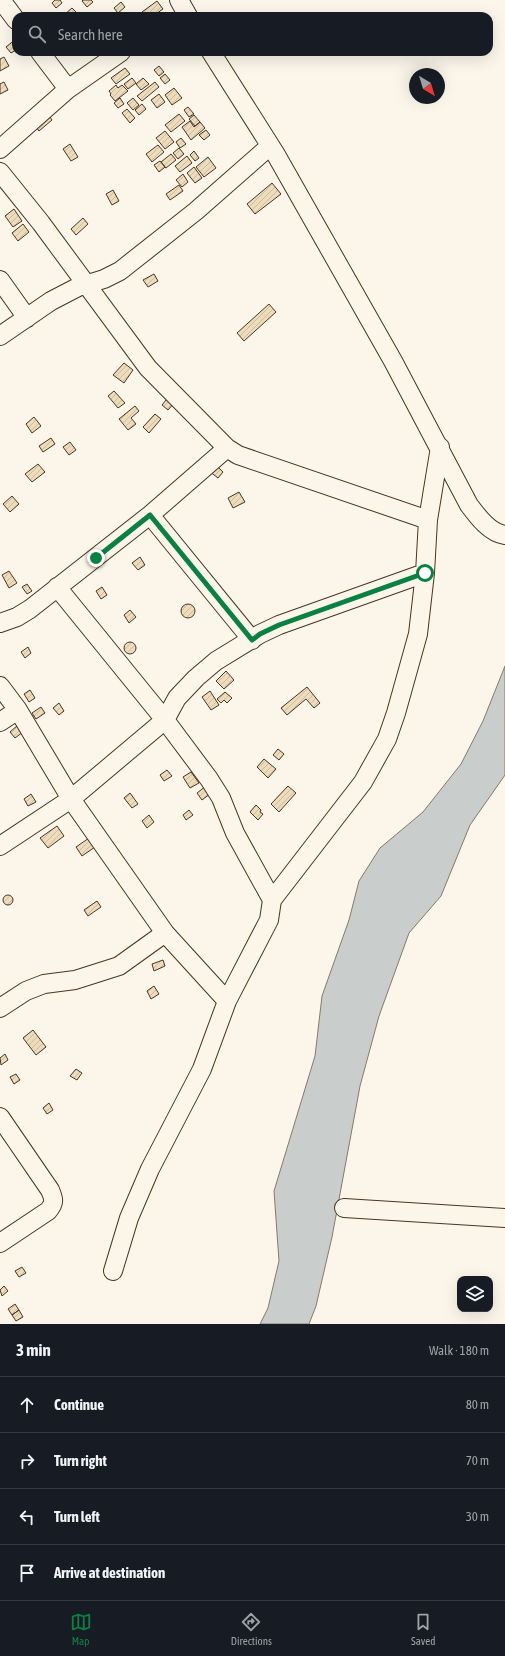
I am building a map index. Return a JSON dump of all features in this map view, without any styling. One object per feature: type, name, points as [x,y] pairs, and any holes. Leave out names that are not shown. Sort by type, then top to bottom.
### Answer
[{"type":"street","points":[[1,0],[12,15]]},
{"type":"street","points":[[43,56],[68,88]]},
{"type":"street","points":[[0,149],[68,88],[116,56]]},
{"type":"street","points":[[214,56],[270,146],[393,361],[440,447],[469,505],[480,519],[497,534],[505,535]]},
{"type":"street","points":[[0,336],[51,301],[78,287],[104,279],[120,271],[196,211],[270,146]]},
{"type":"street","points":[[0,172],[41,223],[148,368],[227,448],[238,455],[428,520]]},
{"type":"street","points":[[0,280],[27,318]]},
{"type":"street","points":[[113,1271],[129,1218],[150,1169],[202,1069],[227,1001],[269,920],[272,900],[363,782],[387,739],[396,713],[418,634],[425,573],[428,520],[440,447]]},
{"type":"street","points":[[0,623],[17,617],[30,609],[150,515],[227,448]]},
{"type":"street","points":[[150,515],[252,640]]},
{"type":"street","points":[[0,846],[71,799],[166,720],[177,698],[196,678],[216,661],[260,634],[279,625],[425,573]]},
{"type":"street","points":[[57,587],[166,720],[216,789],[235,833],[272,900]]},
{"type":"street","points":[[0,686],[18,710],[71,799],[165,933],[227,1001]]},
{"type":"street","points":[[0,722],[18,710]]},
{"type":"street","points":[[0,1008],[26,992],[44,984],[75,980],[119,966],[165,933]]},
{"type":"street","points":[[0,1117],[50,1190],[54,1199],[53,1205],[48,1211],[0,1243]]},
{"type":"street","points":[[344,1208],[505,1218]]},
{"type":"shaded area","points":[[505,666],[505,775],[470,825],[441,896],[409,933],[379,1016],[360,1086],[332,1237],[316,1306],[309,1324],[260,1324],[268,1308],[279,1261],[274,1191],[315,1056],[322,996],[349,920],[359,881],[380,848],[423,812],[461,764],[483,721]]},
{"type":"building","points":[[55,0],[60,0],[62,3],[56,8],[52,3]]},
{"type":"building","points":[[91,0],[93,2],[87,7],[82,1]]},
{"type":"building","points":[[157,1],[163,9],[159,12],[142,12]]},
{"type":"building","points":[[121,2],[125,7],[119,12],[117,12],[114,8]]},
{"type":"building","points":[[72,8],[76,12],[67,12]]},
{"type":"building","points":[[12,42],[12,52],[11,53],[6,47]]},
{"type":"building","points":[[4,57],[9,66],[0,71],[0,59]]},
{"type":"building","points":[[159,66],[164,72],[159,76],[154,70]]},
{"type":"building","points":[[125,68],[130,74],[116,84],[111,78]]},
{"type":"building","points":[[165,74],[170,80],[165,84],[160,78]]},
{"type":"building","points":[[132,78],[136,83],[128,89],[124,84]]},
{"type":"building","points":[[143,78],[149,84],[141,90],[136,84]]},
{"type":"building","points":[[4,82],[8,90],[0,94],[0,84]]},
{"type":"building","points":[[155,82],[159,87],[142,101],[137,96]]},
{"type":"building","points":[[116,85],[118,88],[122,85],[128,91],[115,101],[110,95],[111,94],[109,91]]},
{"type":"building","points":[[174,88],[182,98],[172,105],[165,95]]},
{"type":"building","points":[[159,94],[165,102],[157,108],[151,100]]},
{"type":"building","points":[[120,98],[124,104],[118,108],[114,103]]},
{"type":"building","points":[[133,98],[139,105],[133,110],[127,103]]},
{"type":"building","points":[[142,104],[146,109],[139,115],[135,110]]},
{"type":"building","points":[[188,107],[194,114],[189,117],[184,110]]},
{"type":"building","points":[[127,109],[135,118],[130,123],[122,113]]},
{"type":"building","points":[[47,113],[52,120],[39,131],[34,124]]},
{"type":"building","points":[[179,114],[185,121],[171,132],[165,125]]},
{"type":"building","points":[[194,115],[200,122],[195,126],[189,119]]},
{"type":"building","points":[[190,121],[194,127],[200,122],[205,128],[191,140],[182,127]]},
{"type":"building","points":[[206,130],[210,135],[204,140],[199,135]]},
{"type":"building","points":[[165,131],[174,142],[165,149],[156,138]]},
{"type":"building","points":[[181,138],[186,144],[180,148],[176,142]]},
{"type":"building","points":[[70,144],[78,157],[71,161],[63,149]]},
{"type":"building","points":[[158,145],[164,152],[152,162],[146,154]]},
{"type":"building","points":[[179,148],[184,154],[178,159],[173,153]]},
{"type":"building","points":[[194,151],[199,158],[195,161],[190,155]]},
{"type":"building","points":[[171,154],[176,160],[166,168],[161,162]]},
{"type":"building","points":[[187,156],[192,163],[180,172],[175,166]]},
{"type":"building","points":[[208,157],[216,168],[204,177],[196,167]]},
{"type":"building","points":[[160,161],[165,167],[159,172],[154,165]]},
{"type":"building","points":[[194,167],[202,178],[195,183],[187,173]]},
{"type":"building","points":[[183,174],[188,182],[182,187],[176,180]]},
{"type":"building","points":[[272,183],[281,194],[255,214],[247,204]]},
{"type":"building","points":[[179,185],[183,191],[170,200],[166,194]]},
{"type":"building","points":[[113,190],[119,201],[112,205],[106,194]]},
{"type":"building","points":[[14,209],[22,221],[13,227],[5,216]]},
{"type":"building","points":[[83,218],[88,224],[76,235],[71,229]]},
{"type":"building","points":[[23,224],[29,232],[18,241],[12,233]]},
{"type":"building","points":[[154,274],[158,281],[148,287],[143,280]]},
{"type":"building","points":[[269,304],[276,312],[244,341],[237,333]]},
{"type":"building","points":[[124,363],[133,370],[124,383],[113,375]]},
{"type":"building","points":[[114,391],[125,403],[118,408],[108,396]]},
{"type":"building","points":[[170,395],[176,401],[168,410],[162,405]]},
{"type":"building","points":[[135,406],[139,411],[131,418],[136,424],[128,430],[119,419]]},
{"type":"building","points":[[155,414],[161,419],[149,433],[143,427]]},
{"type":"building","points":[[34,417],[41,426],[32,433],[26,424]]},
{"type":"building","points":[[51,438],[55,444],[43,452],[39,446]]},
{"type":"building","points":[[70,442],[76,450],[69,455],[63,447]]},
{"type":"building","points":[[38,464],[45,472],[32,482],[25,474]]},
{"type":"building","points":[[215,464],[223,472],[218,478],[209,471]]},
{"type":"building","points":[[239,492],[245,502],[233,508],[228,498]]},
{"type":"building","points":[[12,496],[19,504],[10,512],[3,504]]},
{"type":"building","points":[[140,557],[145,565],[138,570],[132,563]]},
{"type":"building","points":[[9,571],[17,583],[9,588],[2,575]]},
{"type":"building","points":[[27,584],[32,591],[27,594],[22,587]]},
{"type":"building","points":[[102,587],[107,595],[101,599],[96,591]]},
{"type":"building","points":[[188,604],[193,606],[195,611],[193,616],[188,618],[183,616],[181,611],[183,606]]},
{"type":"building","points":[[130,610],[136,617],[129,623],[124,615]]},
{"type":"building","points":[[128,642],[132,642],[136,648],[132,654],[128,654],[124,650],[124,646]]},
{"type":"building","points":[[28,647],[31,653],[25,658],[21,652]]},
{"type":"building","points":[[226,671],[234,680],[224,689],[216,681]]},
{"type":"building","points":[[307,687],[320,703],[314,708],[306,699],[287,715],[281,708]]},
{"type":"building","points":[[30,690],[35,698],[29,702],[24,694]]},
{"type":"building","points":[[210,691],[219,705],[211,710],[202,697]]},
{"type":"building","points":[[225,692],[232,698],[227,703],[224,700],[221,703],[217,699]]},
{"type":"building","points":[[59,703],[64,711],[59,715],[53,708]]},
{"type":"building","points":[[41,707],[45,713],[36,719],[32,713]]},
{"type":"building","points":[[18,725],[23,732],[15,738],[10,732]]},
{"type":"building","points":[[278,749],[284,754],[279,760],[273,755]]},
{"type":"building","points":[[264,759],[276,769],[268,778],[257,767]]},
{"type":"building","points":[[167,770],[172,776],[164,781],[160,775]]},
{"type":"building","points":[[191,772],[199,783],[190,788],[183,777]]},
{"type":"building","points":[[210,783],[215,790],[202,800],[197,793]]},
{"type":"building","points":[[288,786],[296,793],[279,812],[271,804]]},
{"type":"building","points":[[130,793],[138,804],[132,808],[124,798]]},
{"type":"building","points":[[31,794],[36,802],[28,806],[24,799]]},
{"type":"building","points":[[256,805],[263,814],[258,820],[250,812]]},
{"type":"building","points":[[189,810],[193,815],[186,820],[183,815]]},
{"type":"building","points":[[149,815],[154,822],[147,828],[142,821]]},
{"type":"building","points":[[57,826],[64,836],[48,848],[40,838]]},
{"type":"building","points":[[89,838],[95,847],[82,856],[76,847]]},
{"type":"building","points":[[6,895],[10,895],[12,896],[12,904],[6,905],[3,902],[3,898]]},
{"type":"building","points":[[97,901],[101,907],[88,916],[84,910]]},
{"type":"building","points":[[163,960],[165,966],[154,971],[152,964]]},
{"type":"building","points":[[154,986],[159,994],[151,999],[147,991]]},
{"type":"building","points":[[33,1030],[46,1047],[36,1055],[23,1038]]},
{"type":"building","points":[[5,1054],[8,1060],[1,1065],[0,1058]]},
{"type":"building","points":[[76,1069],[82,1073],[77,1080],[70,1076]]},
{"type":"building","points":[[16,1074],[20,1080],[14,1084],[10,1077]]},
{"type":"building","points":[[49,1103],[53,1110],[47,1114],[43,1108]]},
{"type":"building","points":[[22,1267],[26,1273],[19,1277],[15,1271]]},
{"type":"building","points":[[4,1286],[8,1291],[2,1296],[0,1290]]},
{"type":"building","points":[[15,1304],[19,1310],[12,1315],[8,1309]]},
{"type":"building","points":[[19,1310],[23,1317],[16,1321],[12,1315]]},
{"type":"route","points":[[96,558],[150,515],[252,640],[260,634],[279,625],[425,573]]}]
